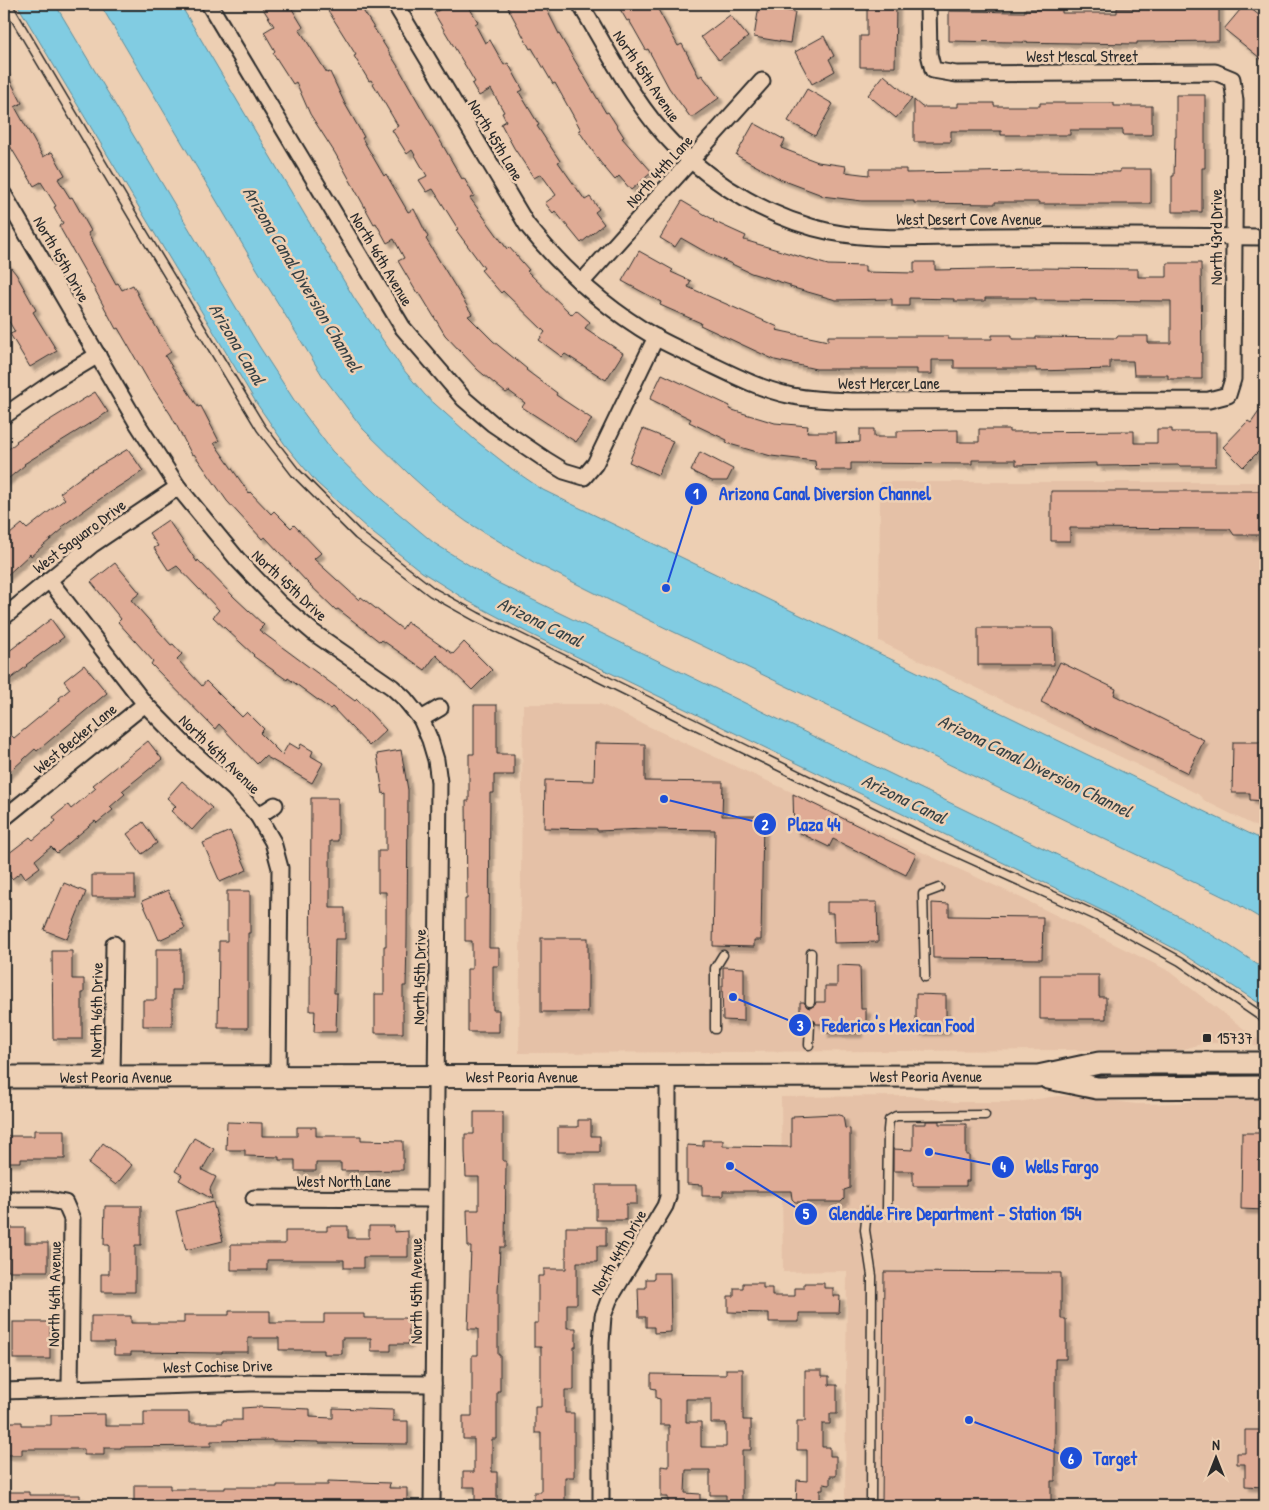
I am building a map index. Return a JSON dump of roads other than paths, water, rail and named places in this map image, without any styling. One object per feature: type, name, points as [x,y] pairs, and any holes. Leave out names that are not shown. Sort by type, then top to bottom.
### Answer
[{"type":"main road","name":"West Peoria Avenue","points":[[1038,1076],[1099,1063],[1265,1063]]},
{"type":"main road","name":"West Peoria Avenue","points":[[4,1077],[1038,1076],[1097,1088],[1265,1087]]},
{"type":"street","name":"North 46th Avenue","points":[[209,4],[403,328],[464,399],[493,424],[564,471],[584,477],[595,464],[656,338]]},
{"type":"street","name":"North 45th Lane","points":[[395,4],[527,225],[546,249],[581,283]]},
{"type":"street","name":"North 45th Avenue","points":[[580,4],[653,123],[692,161]]},
{"type":"street","name":"West Mescal Street","points":[[928,4],[928,54],[932,70],[956,74],[1215,72],[1232,79]]},
{"type":"street","name":"North 43rd Drive","points":[[1228,395],[1233,379],[1235,101],[1232,79]]},
{"type":"street","name":"North 44th Lane","points":[[581,283],[762,81]]},
{"type":"street","name":"West Desert Cove Avenue","points":[[692,161],[716,181],[746,200],[792,220],[831,232],[891,237],[1127,235],[1265,237]]},
{"type":"street","name":"North 45th Drive","points":[[4,195],[137,423],[178,487],[238,560],[280,604],[314,633],[392,687],[404,698],[421,719],[434,753],[439,782],[435,1076]]},
{"type":"street","name":"West Mercer Lane","points":[[581,283],[595,296],[656,338],[756,385],[786,395],[809,399],[1209,400],[1228,395]]},
{"type":"street","points":[[4,416],[53,382],[98,355]]},
{"type":"street","name":"West Saguaro Drive","points":[[4,617],[94,544],[178,487]]},
{"type":"street","name":"North 46th Avenue","points":[[49,580],[144,704],[184,745],[234,789],[258,816],[273,842],[280,868],[278,1076]]},
{"type":"street","name":"West Becker Lane","points":[[4,818],[144,704]]},
{"type":"street","points":[[421,719],[440,708]]},
{"type":"street","points":[[258,816],[275,805]]},
{"type":"street","name":"North 46th Drive","points":[[112,1077],[114,944]]},
{"type":"street","name":"North 45th Avenue","points":[[432,1506],[435,1076]]},
{"type":"street","name":"North 44th Drive","points":[[601,1506],[601,1343],[603,1316],[609,1300],[665,1206],[668,1197],[668,1077]]},
{"type":"street","name":"West North Lane","points":[[254,1198],[434,1199]]},
{"type":"street","name":"North 46th Avenue","points":[[4,1199],[44,1199],[65,1203],[72,1219],[70,1388]]},
{"type":"street","name":"West Cochise Drive","points":[[4,1391],[252,1382],[433,1384]]},
{"type":"lane","points":[[8,4],[261,428],[296,472],[358,535],[432,592],[478,617],[923,837],[1097,916],[1180,961],[1265,1020]]},
{"type":"lane","points":[[926,976],[923,894],[939,888]]},
{"type":"lane","points":[[810,1002],[811,953]]},
{"type":"lane","points":[[715,1029],[715,968],[722,955]]},
{"type":"lane","points":[[809,1045],[810,1024]]},
{"type":"lane","points":[[887,1211],[889,1120],[896,1116],[985,1115]]},
{"type":"lane","points":[[867,1211],[865,1230],[872,1276],[871,1506]]},
{"type":"water","name":"Arizona Canal","points":[[17,4],[55,4],[259,346],[294,400],[332,451],[378,496],[434,543],[496,582],[1113,882],[1191,923],[1229,945],[1265,970],[1265,1007],[1179,951],[1103,911],[530,634],[468,601],[422,572],[369,530],[317,483],[286,446],[257,404]]},
{"type":"water","points":[[100,4],[180,4],[354,298],[402,368],[425,395],[475,440],[543,490],[1265,841],[1265,921],[1230,900],[649,620],[535,563],[467,522],[441,503],[363,429],[322,375]]},
{"type":"place","name":"Arizona Canal Diversion Channel","points":[[666,588]]},
{"type":"place","name":"Plaza 44","points":[[664,799]]},
{"type":"place","name":"Federico's Mexican Food","points":[[733,997]]},
{"type":"place","name":"15737","points":[[1207,1038]]},
{"type":"place","name":"Wells Fargo","points":[[929,1152]]},
{"type":"place","name":"Glendale Fire Department - Station 154","points":[[730,1166]]},
{"type":"place","name":"Target","points":[[969,1420]]}]
